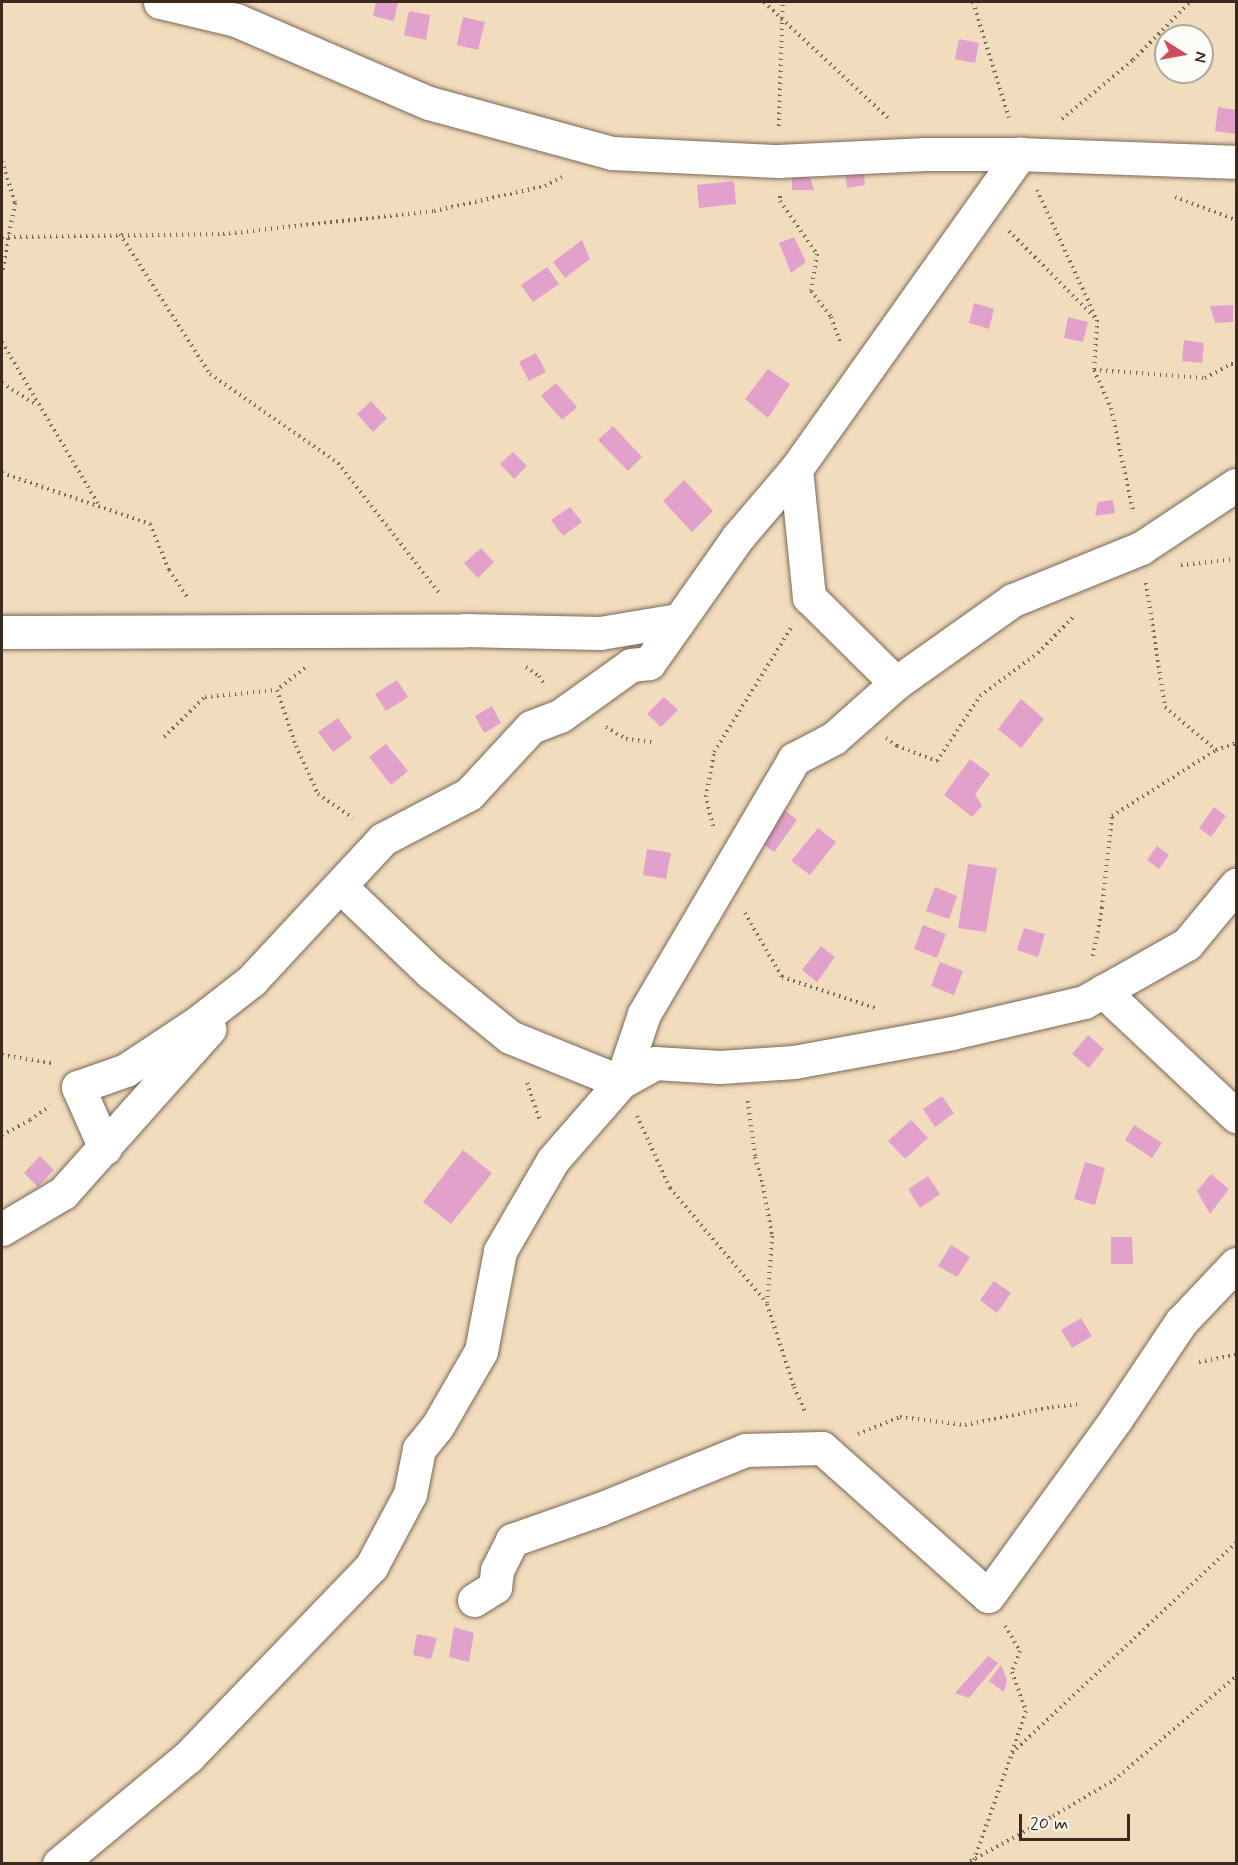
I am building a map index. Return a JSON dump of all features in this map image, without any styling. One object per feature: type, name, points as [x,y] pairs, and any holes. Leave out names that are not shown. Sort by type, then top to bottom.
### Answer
[{"type":"street","points":[[160,2],[236,20],[429,103],[601,151],[778,160],[925,154],[1020,154],[1236,162]]},
{"type":"street","points":[[2,1229],[63,1193],[252,980],[383,839],[469,794],[531,727],[560,716],[631,665],[649,663],[738,537],[796,469],[1020,154]]},
{"type":"street","points":[[796,469],[809,597],[896,682]]},
{"type":"street","points":[[621,1082],[644,1014],[794,759],[834,738],[860,717],[896,682],[1013,600],[1141,548],[1236,485]]},
{"type":"street","points":[[2,632],[465,630],[600,633],[678,620]]},
{"type":"street","points":[[59,1863],[188,1757],[371,1567],[410,1494],[419,1449],[437,1427],[481,1351],[500,1251],[553,1160],[621,1082],[655,1063],[720,1067],[794,1062],[952,1033],[1094,997],[1187,944],[1236,885]]},
{"type":"street","points":[[340,886],[430,972],[510,1037],[621,1082]]},
{"type":"street","points":[[105,1148],[78,1087],[126,1070],[197,1023],[252,980]]},
{"type":"street","points":[[1094,997],[1236,1116]]},
{"type":"street","points":[[474,1600],[495,1587],[497,1570],[512,1540],[600,1509],[745,1450],[822,1448],[988,1596],[1116,1419],[1180,1322],[1236,1264]]},
{"type":"path","points":[[764,2],[925,154]]},
{"type":"path","points":[[783,2],[778,160],[780,201],[817,254],[811,291],[831,317],[856,385]]},
{"type":"path","points":[[973,2],[1020,154],[1097,320],[1094,370],[1112,408],[1141,548],[1165,707],[1216,750]]},
{"type":"path","points":[[1020,154],[1133,60],[1190,2]]},
{"type":"path","points":[[2,161],[15,203],[2,273]]},
{"type":"path","points":[[2,237],[223,234],[434,211],[544,186],[564,177]]},
{"type":"path","points":[[984,206],[1097,320]]},
{"type":"path","points":[[120,234],[210,374],[338,463],[417,561],[465,630]]},
{"type":"path","points":[[2,342],[98,504]]},
{"type":"path","points":[[1094,370],[1205,378],[1231,364],[1236,364]]},
{"type":"path","points":[[2,384],[38,405]]},
{"type":"path","points":[[2,472],[150,524],[169,570],[211,631]]},
{"type":"path","points":[[1178,566],[1236,559]]},
{"type":"path","points":[[809,597],[753,693],[714,752],[706,797],[723,877],[782,977],[885,1011]]},
{"type":"path","points":[[860,717],[897,746],[937,761],[980,696],[1038,652],[1077,612]]},
{"type":"path","points":[[164,737],[205,697],[277,690],[311,663]]},
{"type":"path","points":[[277,690],[296,746],[318,794],[383,839]]},
{"type":"path","points":[[1094,997],[1112,816],[1216,750],[1236,743]]},
{"type":"path","points":[[510,1037],[553,1160]]},
{"type":"path","points":[[754,1065],[748,1104],[754,1157],[764,1185],[772,1236],[767,1304]]},
{"type":"path","points":[[621,1082],[670,1188],[767,1304],[794,1387],[822,1448],[900,1417],[965,1425],[1052,1407],[1093,1402],[1116,1419]]},
{"type":"path","points":[[1012,1753],[1236,1543]]},
{"type":"path","points":[[974,1860],[1026,1711],[1012,1672],[1020,1651],[988,1596]]},
{"type":"path","points":[[965,1863],[1114,1780],[1236,1676]]},
{"type":"building","points":[[376,2],[398,2],[394,21],[373,16]]},
{"type":"building","points":[[409,11],[430,15],[426,40],[404,35]]},
{"type":"building","points":[[463,17],[485,22],[478,50],[457,45]]},
{"type":"building","points":[[959,39],[979,43],[975,63],[955,59]]},
{"type":"building","points":[[1218,107],[1236,110],[1236,134],[1215,131]]},
{"type":"building","points":[[862,163],[865,185],[847,188],[844,165]]},
{"type":"building","points":[[792,171],[808,171],[814,190],[792,190]]},
{"type":"building","points":[[734,181],[736,204],[699,208],[697,185]]},
{"type":"building","points":[[794,237],[806,262],[791,273],[779,243]]},
{"type":"building","points":[[582,240],[590,259],[565,278],[553,262]]},
{"type":"building","points":[[547,267],[559,284],[533,302],[521,285]]},
{"type":"building","points":[[974,303],[994,309],[989,329],[969,323]]},
{"type":"building","points":[[1233,305],[1233,322],[1215,323],[1210,306]]},
{"type":"building","points":[[1068,317],[1088,322],[1083,342],[1064,338]]},
{"type":"building","points":[[1184,340],[1204,343],[1202,363],[1182,361]]},
{"type":"building","points":[[536,353],[546,372],[529,381],[519,362]]},
{"type":"building","points":[[768,369],[790,384],[768,418],[745,399]]},
{"type":"building","points":[[556,383],[577,407],[562,420],[541,396]]},
{"type":"building","points":[[371,401],[387,418],[373,432],[357,414]]},
{"type":"building","points":[[613,426],[642,457],[628,471],[598,440]]},
{"type":"building","points":[[513,452],[527,466],[514,479],[500,464]]},
{"type":"building","points":[[684,480],[713,511],[692,532],[663,501]]},
{"type":"building","points":[[1113,500],[1115,513],[1095,516],[1098,502]]},
{"type":"building","points":[[570,507],[582,522],[563,536],[551,520]]},
{"type":"building","points":[[481,548],[494,562],[478,578],[464,563]]},
{"type":"building","points":[[397,680],[408,697],[386,711],[375,694]]},
{"type":"building","points":[[664,697],[678,710],[661,727],[647,714]]},
{"type":"building","points":[[1021,699],[1044,719],[1021,748],[998,729]]},
{"type":"building","points":[[492,706],[501,723],[484,733],[475,716]]},
{"type":"building","points":[[338,718],[352,738],[333,752],[318,732]]},
{"type":"building","points":[[386,744],[408,771],[391,785],[369,757]]},
{"type":"building","points":[[970,759],[990,774],[975,794],[982,806],[972,817],[944,795]]},
{"type":"building","points":[[1214,807],[1226,816],[1211,837],[1199,828]]},
{"type":"building","points":[[782,808],[797,820],[774,852],[759,841]]},
{"type":"building","points":[[818,828],[836,842],[810,875],[791,861]]},
{"type":"building","points":[[1157,846],[1169,855],[1159,869],[1147,860]]},
{"type":"building","points":[[647,849],[671,853],[666,879],[643,875]]},
{"type":"building","points":[[968,864],[997,868],[986,932],[958,928]]},
{"type":"building","points":[[935,887],[957,896],[949,919],[926,911]]},
{"type":"building","points":[[923,925],[946,934],[937,958],[914,949]]},
{"type":"building","points":[[1024,928],[1045,934],[1038,957],[1017,950]]},
{"type":"building","points":[[821,946],[835,957],[817,982],[802,970]]},
{"type":"building","points":[[940,962],[963,971],[954,995],[931,986]]},
{"type":"building","points":[[1088,1035],[1104,1049],[1089,1068],[1072,1054]]},
{"type":"building","points":[[942,1096],[954,1113],[935,1127],[923,1109]]},
{"type":"building","points":[[911,1120],[928,1138],[905,1159],[888,1141]]},
{"type":"building","points":[[1134,1125],[1162,1143],[1152,1158],[1125,1140]]},
{"type":"building","points":[[463,1150],[492,1173],[451,1224],[423,1202]]},
{"type":"building","points":[[40,1156],[54,1170],[38,1187],[24,1173]]},
{"type":"building","points":[[1085,1162],[1105,1168],[1095,1205],[1074,1199]]},
{"type":"building","points":[[1211,1174],[1229,1189],[1210,1214],[1197,1191]]},
{"type":"building","points":[[928,1176],[940,1194],[920,1208],[908,1189]]},
{"type":"building","points":[[1111,1237],[1132,1237],[1133,1264],[1111,1264]]},
{"type":"building","points":[[951,1245],[970,1257],[957,1277],[938,1266]]},
{"type":"building","points":[[994,1281],[1011,1293],[997,1313],[980,1300]]},
{"type":"building","points":[[1081,1318],[1092,1336],[1072,1348],[1061,1330]]},
{"type":"building","points":[[454,1627],[474,1633],[469,1662],[449,1657]]},
{"type":"building","points":[[417,1634],[437,1638],[431,1659],[413,1655]]},
{"type":"building","points":[[988,1656],[998,1663],[969,1698],[955,1693]]},
{"type":"building","points":[[1001,1665],[1007,1680],[1004,1692],[989,1681]]}]
